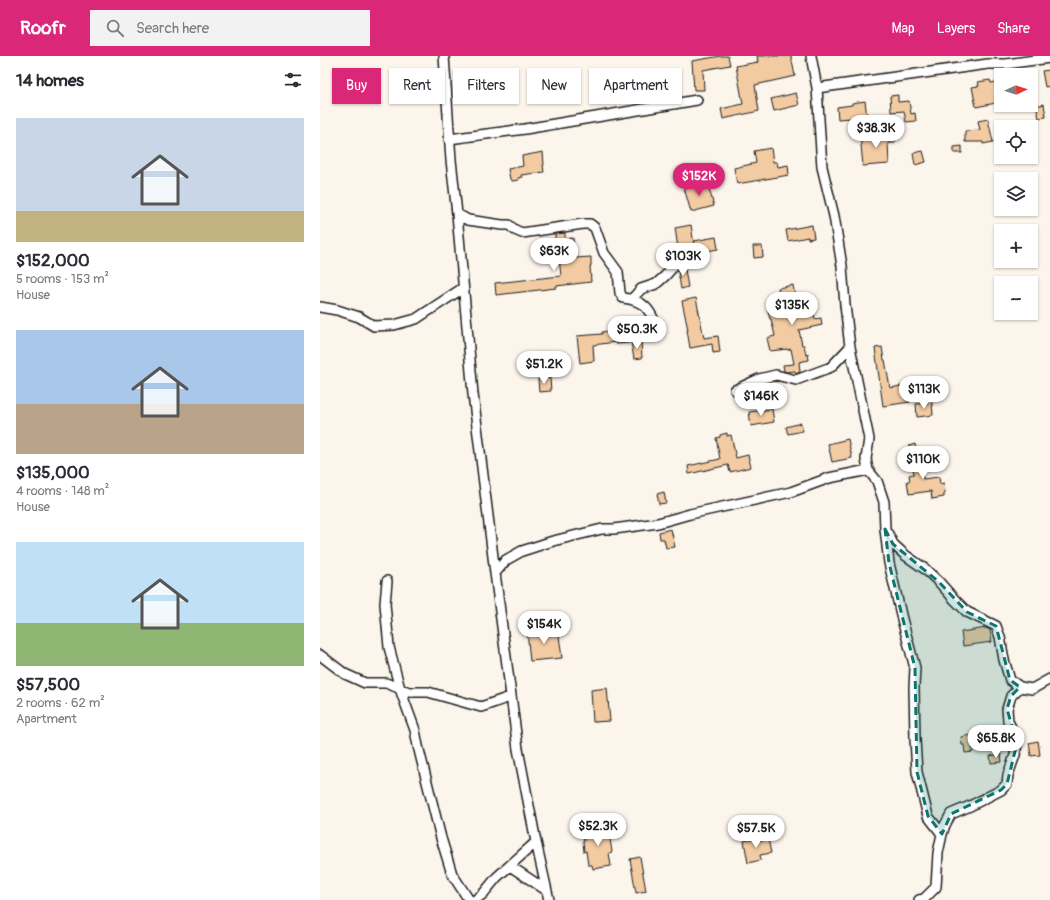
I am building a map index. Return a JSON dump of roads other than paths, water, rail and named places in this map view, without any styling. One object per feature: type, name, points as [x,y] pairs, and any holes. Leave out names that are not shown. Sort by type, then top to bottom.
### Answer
[{"type":"street","points":[[444,56],[450,160],[457,214],[473,394],[510,697],[518,749],[549,900]]},
{"type":"street","points":[[811,56],[817,88],[822,167],[834,216],[842,266],[850,347],[869,439],[866,459],[868,470],[877,481],[884,502],[885,529],[889,563],[915,668],[914,695],[917,772],[928,816],[942,834]]},
{"type":"street","points":[[817,88],[988,64],[1006,60],[1050,58]]},
{"type":"street","points":[[449,139],[526,129],[697,100]]},
{"type":"street","points":[[457,214],[468,220],[509,226],[522,233],[590,224],[595,228],[604,253],[618,272],[620,293],[623,298],[640,302],[653,316],[658,330]]},
{"type":"street","points":[[632,299],[641,289],[656,284],[665,276],[673,267],[674,259]]},
{"type":"street","points":[[320,307],[337,310],[359,317],[374,326],[394,325],[416,319],[463,288]]},
{"type":"street","points":[[735,390],[758,379],[776,375],[796,380],[831,367],[850,347]]},
{"type":"street","points":[[495,573],[506,560],[522,551],[553,541],[602,529],[614,529],[658,523],[690,514],[791,492],[829,478],[868,470]]},
{"type":"street","points":[[885,529],[893,544],[940,582],[967,612],[996,626],[1010,680],[1020,687],[1032,689],[1050,679]]},
{"type":"street","points":[[387,581],[385,604],[389,646],[400,689],[415,730],[441,838],[452,874],[469,900]]},
{"type":"street","points":[[320,655],[345,674],[365,683],[386,683],[409,692],[428,692],[481,707],[510,697]]},
{"type":"street","points":[[919,900],[924,899],[936,887],[938,852],[945,825],[951,814],[1001,790],[1006,784],[1017,743],[1008,721],[1007,709],[1011,696],[1020,687]]},
{"type":"street","points":[[475,900],[483,894],[497,877],[536,842]]},
{"type":"street","points":[[510,866],[546,890]]}]
